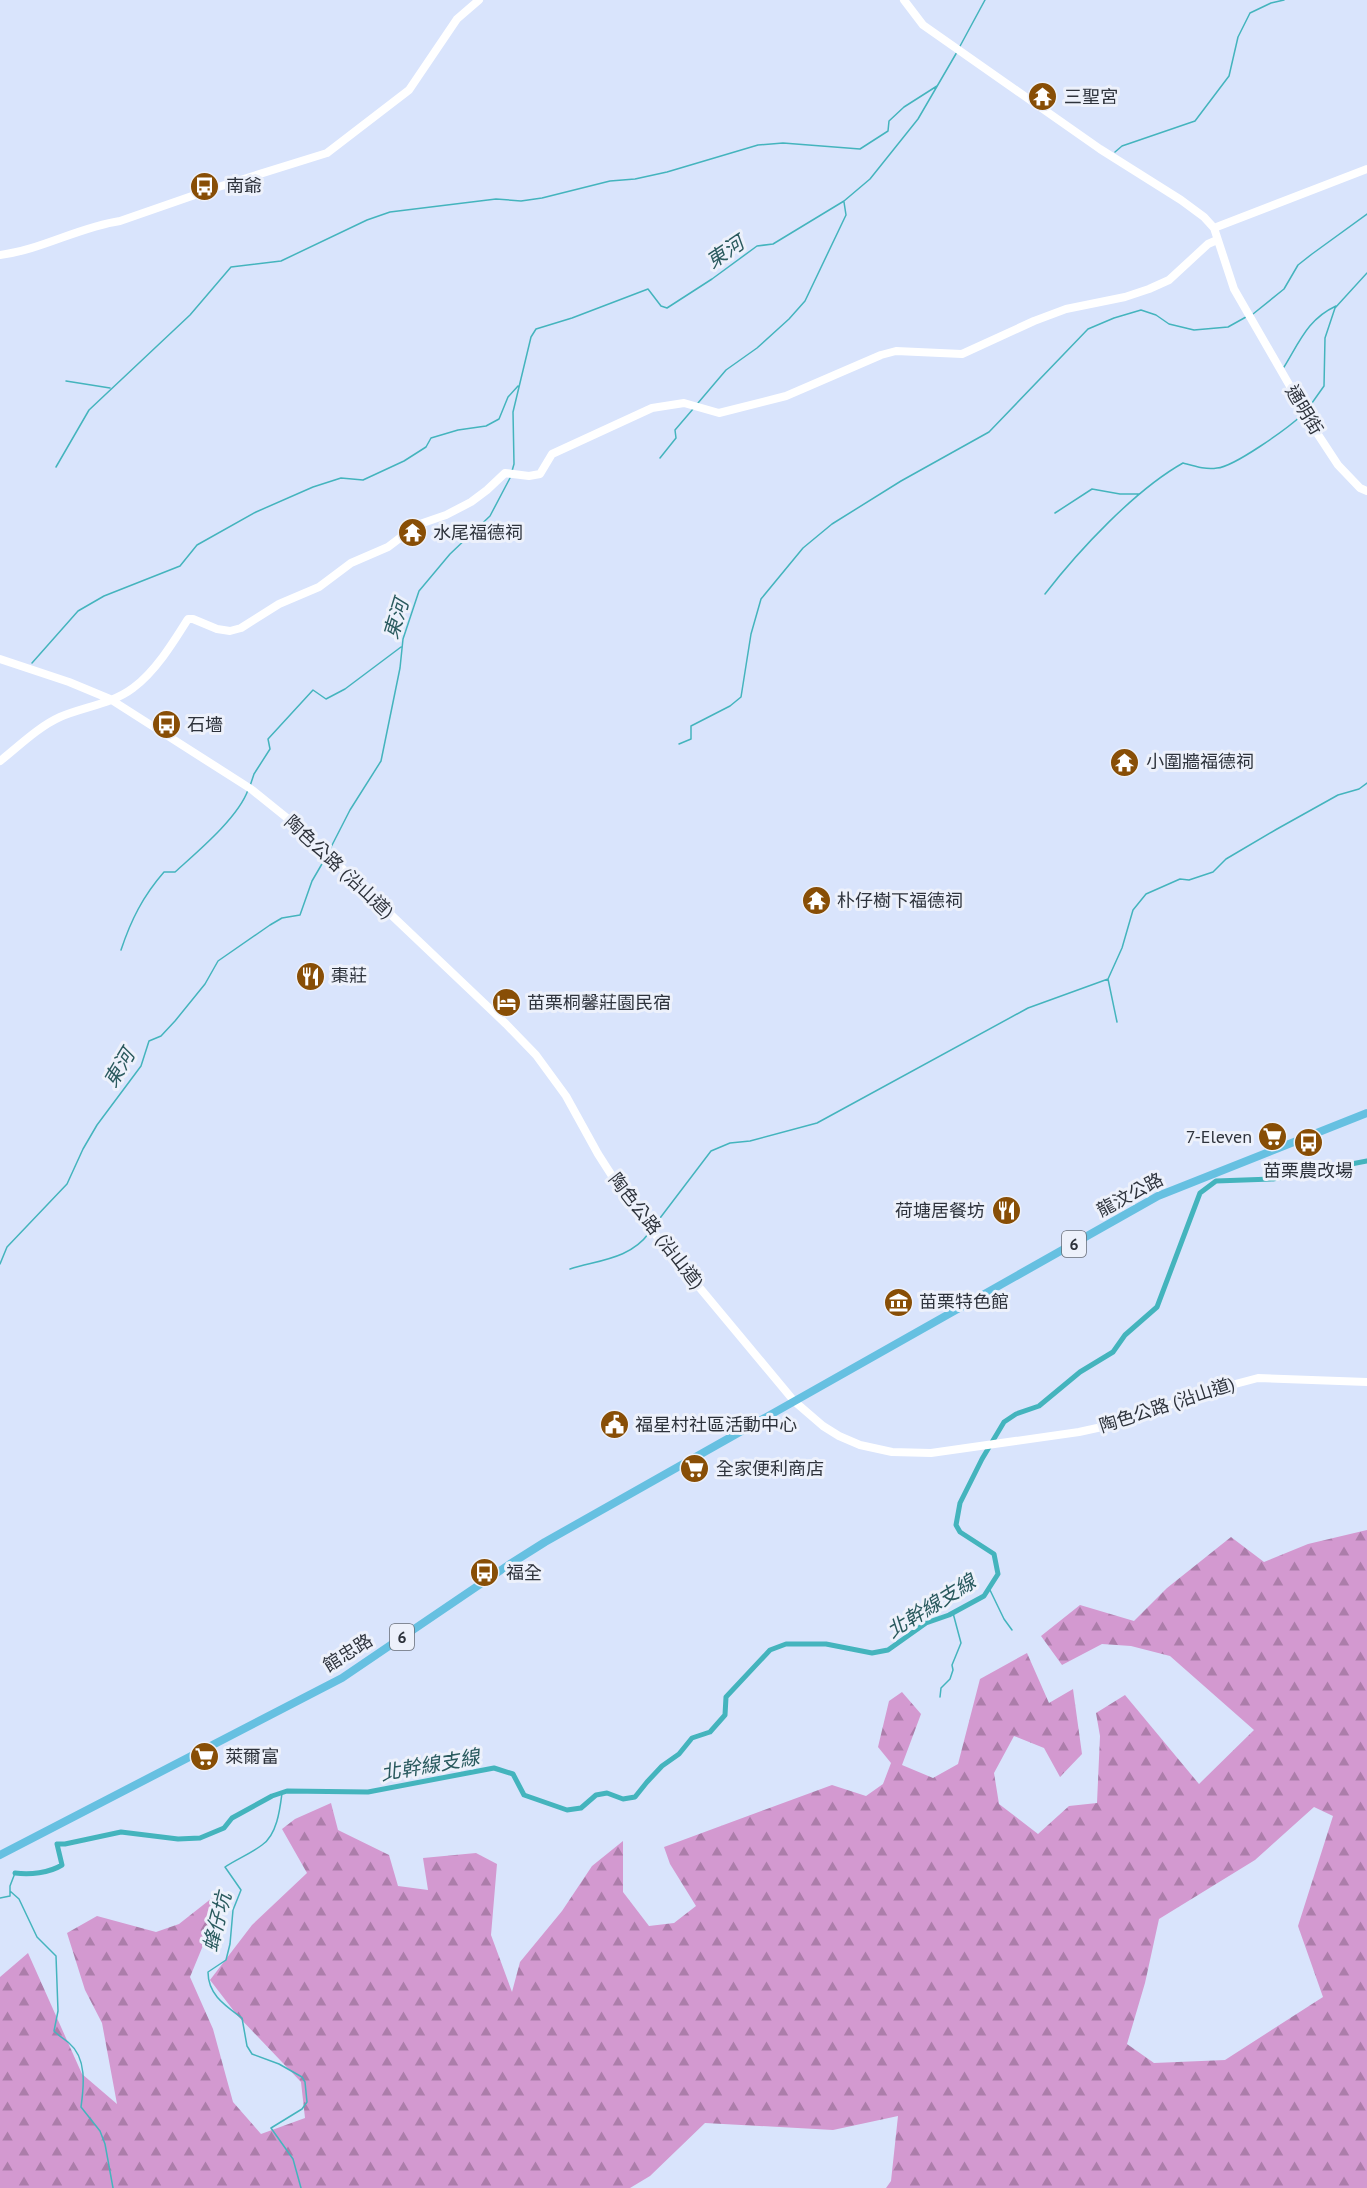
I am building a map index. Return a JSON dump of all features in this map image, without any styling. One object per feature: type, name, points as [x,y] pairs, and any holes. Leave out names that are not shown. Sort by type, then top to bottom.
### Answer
[{"type":"main road","name":"龍汶公路","points":[[794,1401],[1158,1196],[1367,1113]]},
{"type":"main road","name":"館忠路","points":[[0,1855],[342,1678],[545,1542],[794,1401]]},
{"type":"street","points":[[0,255],[46,243],[106,223],[120,221],[327,153],[409,90],[457,19],[479,0]]},
{"type":"street","points":[[904,0],[923,25],[1100,149],[1181,200],[1204,217],[1214,228],[1367,169]]},
{"type":"street","name":"通明街","points":[[1214,228],[1234,289],[1249,316],[1338,465],[1360,488],[1367,491]]},
{"type":"street","points":[[0,761],[47,724],[129,691],[145,678],[188,619],[217,629],[230,631],[241,628],[279,604],[319,587],[351,563],[388,547],[417,525],[446,515],[471,502],[505,473],[529,476],[540,474],[552,454],[652,408],[684,403],[719,413],[786,396],[881,355],[896,351],[962,354],[1066,309],[1125,297],[1149,289],[1169,280],[1208,243],[1217,240]]},
{"type":"street","name":"陶色公路 (沿山道)","points":[[0,658],[110,699],[255,792],[325,852],[536,1055],[566,1096],[598,1154],[630,1204],[794,1401],[813,1419],[839,1436],[875,1450],[931,1453],[1079,1432],[1111,1425],[1205,1392],[1258,1378],[1367,1382]]},
{"type":"green space","points":[[1367,1530],[1367,2188],[886,2188],[891,2181],[898,2116],[833,2130],[705,2123],[650,2176],[630,2188],[0,2188],[0,1977],[28,1953],[82,2074],[117,2104],[102,2023],[85,1990],[67,1933],[97,1916],[156,1932],[179,1924],[212,1898],[223,1897],[190,1977],[213,2029],[233,2102],[261,2134],[305,2118],[301,2082],[237,2015],[210,1980],[252,1925],[307,1873],[282,1829],[295,1819],[331,1803],[338,1830],[389,1855],[398,1886],[428,1890],[423,1858],[476,1853],[497,1864],[491,1935],[512,1992],[520,1962],[562,1911],[592,1866],[623,1841],[623,1892],[649,1926],[674,1923],[696,1906],[670,1864],[664,1847],[832,1785],[866,1796],[883,1784],[891,1763],[878,1747],[889,1701],[902,1692],[921,1714],[902,1765],[933,1778],[958,1764],[980,1679],[1027,1653],[1049,1703],[1073,1689],[1082,1754],[1060,1777],[1044,1748],[1014,1736],[994,1773],[999,1804],[1038,1834],[1069,1806],[1097,1803],[1100,1736],[1096,1713],[1125,1695],[1199,1784],[1254,1730],[1170,1656],[1131,1646],[1102,1644],[1062,1665],[1041,1636],[1080,1605],[1134,1621],[1167,1588],[1231,1537],[1264,1562],[1308,1544]],"holes":[[[1314,1807],[1333,1816],[1298,1926],[1323,1997],[1225,2060],[1154,2063],[1127,2044],[1145,1983],[1159,1919],[1255,1860]]]},
{"type":"waterway","name":"東河","points":[[959,48],[985,0]]},
{"type":"waterway","points":[[1115,152],[1122,146],[1195,121],[1229,76],[1238,37],[1250,13],[1271,3],[1284,0]]},
{"type":"waterway","name":"東河","points":[[512,471],[514,464],[513,412],[531,337],[536,329],[648,289],[661,306],[667,308],[757,246],[773,244],[844,201],[870,179],[918,119],[957,52]]},
{"type":"waterway","points":[[56,467],[89,410],[190,315],[231,267],[281,261],[367,220],[390,212],[496,199],[521,201],[542,198],[610,181],[635,179],[667,172],[758,145],[783,143],[860,149],[888,131],[889,121],[904,107],[937,86]]},
{"type":"waterway","points":[[698,403],[726,370],[757,348],[805,301],[846,215],[844,202]]},
{"type":"waterway","points":[[1253,314],[1284,289],[1298,265],[1367,214]]},
{"type":"waterway","points":[[1307,410],[1324,386],[1325,338],[1335,308],[1367,273]]},
{"type":"waterway","points":[[1284,367],[1311,324],[1336,306]]},
{"type":"waterway","points":[[679,744],[691,739],[691,726],[730,706],[741,697],[751,634],[761,599],[803,548],[832,524],[901,481],[989,432],[1088,329],[1141,310],[1156,315],[1169,324],[1194,330],[1228,327],[1246,317]]},
{"type":"waterway","points":[[66,381],[110,388]]},
{"type":"waterway","points":[[32,663],[78,611],[104,596],[180,566],[197,545],[256,512],[313,487],[341,478],[363,480],[404,461],[426,447],[431,438],[458,430],[486,426],[499,419],[508,397],[518,386]]},
{"type":"waterway","points":[[660,458],[676,438],[675,430],[693,409]]},
{"type":"waterway","points":[[1045,594],[1109,522],[1165,475],[1183,463],[1209,468],[1225,466],[1261,446],[1302,415]]},
{"type":"waterway","name":"東河","points":[[328,853],[350,810],[381,761],[400,668],[403,639],[419,591],[450,554],[490,516],[510,478]]},
{"type":"waterway","points":[[1055,513],[1092,489],[1120,494],[1139,494]]},
{"type":"waterway","points":[[250,786],[254,774],[270,749],[268,739],[313,690],[326,699],[345,689],[401,647]]},
{"type":"waterway","points":[[654,1226],[711,1151],[730,1143],[750,1141],[817,1123],[1028,1008],[1108,979],[1122,948],[1133,910],[1146,894],[1180,879],[1189,880],[1213,872],[1226,859],[1277,829],[1338,795],[1359,789],[1367,783]]},
{"type":"waterway","points":[[121,950],[138,909],[164,872],[175,872],[216,834],[235,812],[248,790]]},
{"type":"waterway","name":"東河","points":[[0,1264],[7,1247],[67,1184],[97,1125],[141,1066],[149,1041],[161,1036],[175,1021],[205,984],[218,961],[282,918],[300,915],[312,881],[326,857]]},
{"type":"waterway","points":[[1108,979],[1117,1022]]},
{"type":"waterway","name":"北幹線支線","points":[[15,1873],[39,1873],[62,1865],[57,1844],[121,1832],[178,1839],[200,1838],[224,1828],[232,1818],[272,1796],[287,1791],[368,1792],[494,1768],[513,1774],[524,1795],[567,1810],[581,1808],[596,1795],[607,1793],[623,1799],[635,1797],[662,1766],[679,1754],[692,1738],[710,1732],[725,1715],[726,1697],[770,1650],[786,1644],[826,1644],[872,1653],[888,1650],[926,1623],[949,1615],[984,1596],[998,1574],[994,1554],[960,1532],[956,1525],[960,1503],[982,1459],[1004,1422],[1016,1414],[1039,1406],[1080,1372],[1113,1352],[1125,1335],[1157,1307],[1200,1193],[1216,1181],[1273,1179],[1367,1161]]},
{"type":"waterway","points":[[570,1269],[603,1261],[623,1253],[641,1242],[649,1233]]},
{"type":"waterway","points":[[989,1588],[1012,1630]]},
{"type":"waterway","points":[[940,1697],[941,1688],[950,1679],[952,1665],[961,1643],[953,1613]]},
{"type":"waterway","name":"蜂仔坑","points":[[282,1793],[277,1821],[267,1841],[225,1867],[241,1890],[233,1910],[226,1960],[208,1972],[211,1987],[219,1999],[242,2018],[247,2046],[252,2054],[279,2064],[302,2077],[305,2082],[307,2102],[302,2109],[271,2128],[293,2159],[301,2188]]},
{"type":"waterway","points":[[0,1898],[10,1896],[10,1886],[15,1873]]},
{"type":"waterway","points":[[10,1891],[19,1899],[37,1937],[56,1956],[58,2011],[54,2031],[69,2043],[79,2056],[83,2073],[81,2107],[100,2131],[105,2144],[113,2188]]},
{"type":"place","name":"三聖宮","points":[[1043,97]]},
{"type":"place","name":"南爺","points":[[205,186]]},
{"type":"place","name":"水尾福德祠","points":[[412,533]]},
{"type":"place","name":"石墻","points":[[166,725]]},
{"type":"place","name":"小圍牆福德祠","points":[[1125,762]]},
{"type":"place","name":"朴仔樹下福德祠","points":[[816,901]]},
{"type":"place","name":"棗莊","points":[[310,976]]},
{"type":"place","name":"苗栗桐馨莊園民宿","points":[[506,1003]]},
{"type":"place","name":"7-Eleven","points":[[1273,1137]]},
{"type":"place","name":"苗栗農改場","points":[[1308,1142]]},
{"type":"place","name":"荷塘居餐坊","points":[[1006,1211]]},
{"type":"place","name":"苗栗特色館","points":[[898,1302]]},
{"type":"place","name":"福星村社區活動中心","points":[[614,1425]]},
{"type":"place","name":"全家便利商店","points":[[695,1469]]},
{"type":"place","name":"福全","points":[[485,1573]]},
{"type":"place","name":"萊爾富","points":[[204,1757]]}]
